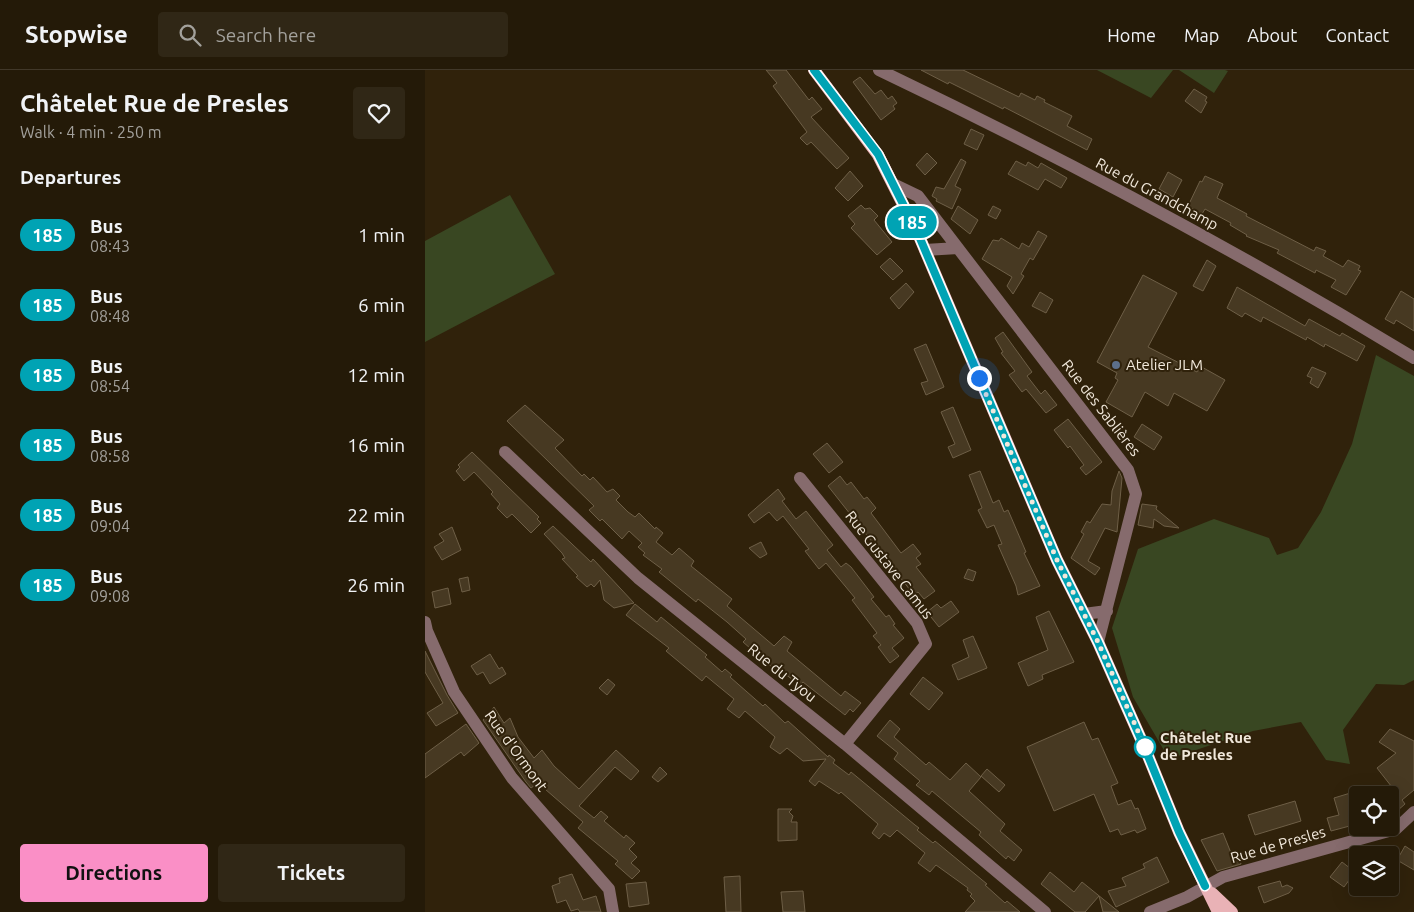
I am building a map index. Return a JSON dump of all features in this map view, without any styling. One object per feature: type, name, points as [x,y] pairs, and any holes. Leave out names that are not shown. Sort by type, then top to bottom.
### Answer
[{"type":"main road","points":[[814,70],[878,154],[917,231],[1057,560],[1098,642],[1144,746],[1179,832],[1218,912]]},
{"type":"main road","points":[[1205,886],[1231,912]]},
{"type":"street","name":"Rue du Grandchamp","points":[[879,70],[969,113],[1114,189],[1315,298],[1414,358]]},
{"type":"street","name":"Rue des Sablières","points":[[893,184],[918,196],[1128,470],[1136,494],[1098,642]]},
{"type":"street","points":[[917,231],[939,224]]},
{"type":"street","points":[[925,250],[958,248]]},
{"type":"street","name":"Rue du Tyou","points":[[505,452],[638,578],[845,744],[1045,912]]},
{"type":"street","name":"Rue Gustave Camus","points":[[800,478],[917,623],[926,644],[845,744]]},
{"type":"street","points":[[1084,614],[1107,611]]},
{"type":"street","name":"Rue d'Ormont","points":[[425,622],[427,631],[454,692],[512,778],[609,889],[613,912]]},
{"type":"street","name":"Rue de Presles","points":[[1149,912],[1187,897],[1223,877],[1396,829],[1414,812]]},
{"type":"green space","points":[[1097,70],[1173,70],[1151,98]]},
{"type":"green space","points":[[1179,70],[1225,70],[1228,71],[1214,93]]},
{"type":"green space","points":[[510,195],[555,274],[425,342],[425,241]]},
{"type":"green space","points":[[1376,355],[1414,376],[1414,680],[1404,685],[1376,684],[1343,730],[1350,764],[1326,760],[1301,722],[1253,731],[1169,759],[1133,697],[1112,628],[1138,549],[1214,519],[1269,538],[1277,555],[1298,548],[1321,512],[1352,444]]},
{"type":"building","points":[[766,70],[786,70],[809,100],[812,97],[822,109],[811,117],[849,158],[837,169],[811,142],[807,145],[800,138],[807,132],[773,86],[777,83]]},
{"type":"building","points":[[921,70],[963,70],[1019,97],[1021,93],[1035,100],[1037,96],[1045,100],[1044,102],[1072,116],[1067,126],[1092,139],[1087,150],[1004,107],[1003,109]]},
{"type":"building","points":[[860,77],[875,94],[881,90],[888,99],[892,96],[897,103],[893,106],[895,109],[881,120],[853,82]]},
{"type":"building","points":[[1194,89],[1207,97],[1205,101],[1207,102],[1201,113],[1185,101]]},
{"type":"building","points":[[971,129],[984,135],[977,150],[964,144]]},
{"type":"building","points":[[927,153],[937,163],[925,175],[916,165]]},
{"type":"building","points":[[961,159],[966,162],[955,186],[961,189],[952,209],[936,201],[937,199],[932,196],[936,187],[944,189]]},
{"type":"building","points":[[1016,161],[1026,166],[1028,162],[1038,168],[1041,163],[1067,178],[1061,188],[1045,179],[1038,190],[1008,174]]},
{"type":"building","points":[[850,171],[863,186],[848,201],[835,188]]},
{"type":"building","points":[[1168,172],[1182,180],[1173,197],[1159,189]]},
{"type":"building","points":[[1205,176],[1223,184],[1217,198],[1247,214],[1246,216],[1314,251],[1316,247],[1326,251],[1323,256],[1343,267],[1348,260],[1360,266],[1358,270],[1361,271],[1346,295],[1331,287],[1336,280],[1316,270],[1315,273],[1277,253],[1279,250],[1246,236],[1230,225],[1231,223],[1205,209],[1202,214],[1188,206],[1200,181],[1202,182]]},
{"type":"building","points":[[861,205],[865,209],[870,208],[878,216],[874,220],[892,242],[877,255],[851,228],[855,224],[848,216]]},
{"type":"building","points":[[958,206],[978,220],[970,234],[951,219]]},
{"type":"building","points":[[993,206],[1001,210],[996,219],[988,215]]},
{"type":"building","points":[[1038,231],[1047,236],[1033,260],[1030,258],[1021,274],[1024,276],[1013,294],[1007,286],[1012,277],[982,259],[993,240],[999,241],[1001,238],[1019,249],[1022,243],[1029,247]]},
{"type":"building","points":[[890,258],[903,271],[893,280],[880,267]]},
{"type":"building","points":[[1207,260],[1216,266],[1203,291],[1193,286]]},
{"type":"building","points":[[1143,275],[1177,293],[1148,347],[1197,372],[1200,366],[1225,380],[1207,411],[1174,393],[1168,406],[1145,392],[1132,417],[1106,402],[1118,380],[1115,378],[1117,373],[1097,362]]},
{"type":"building","points":[[906,283],[914,292],[899,309],[890,298]]},
{"type":"building","points":[[1237,287],[1305,326],[1309,319],[1340,336],[1342,333],[1365,346],[1357,361],[1325,344],[1324,347],[1307,337],[1306,340],[1263,317],[1261,322],[1245,313],[1242,317],[1227,308]]},
{"type":"building","points":[[1401,291],[1414,299],[1414,331],[1396,320],[1394,324],[1385,319]]},
{"type":"building","points":[[1040,292],[1053,300],[1046,313],[1032,306]]},
{"type":"building","points":[[1003,332],[1032,372],[1027,376],[1041,394],[1045,390],[1057,405],[1046,413],[1026,389],[1022,392],[1009,375],[1015,371],[1001,353],[1003,352],[995,338]]},
{"type":"building","points":[[926,344],[944,387],[926,395],[921,383],[928,381],[914,349]]},
{"type":"building","points":[[1312,367],[1326,373],[1318,388],[1310,383],[1312,378],[1307,376]]},
{"type":"building","points":[[525,405],[564,440],[555,448],[582,476],[584,474],[590,480],[593,477],[607,492],[613,489],[620,496],[616,500],[628,512],[635,517],[639,513],[655,529],[656,527],[663,533],[656,542],[672,555],[679,548],[694,561],[691,566],[732,599],[727,606],[774,646],[784,636],[792,642],[787,651],[841,696],[845,691],[861,703],[853,712],[850,709],[845,715],[803,682],[800,685],[774,666],[773,668],[743,642],[746,639],[727,622],[698,599],[696,602],[659,572],[662,569],[643,555],[645,553],[638,547],[642,543],[629,531],[622,539],[602,519],[600,521],[589,510],[594,506],[507,421]]},
{"type":"building","points":[[953,407],[971,450],[953,458],[948,447],[955,444],[941,412]]},
{"type":"building","points":[[1068,419],[1102,462],[1086,475],[1080,468],[1084,465],[1070,446],[1068,448],[1054,430]]},
{"type":"building","points":[[1142,424],[1162,437],[1154,450],[1134,437]]},
{"type":"building","points":[[827,443],[843,462],[829,473],[813,454]]},
{"type":"building","points":[[472,452],[539,517],[537,519],[541,523],[531,533],[512,514],[507,518],[497,508],[500,504],[491,494],[493,492],[474,472],[464,481],[456,471],[460,467],[458,465]]},
{"type":"building","points":[[980,471],[993,503],[999,500],[1004,512],[1008,510],[1026,552],[1024,553],[1040,586],[1018,595],[998,545],[1002,544],[994,525],[987,528],[978,510],[982,508],[969,475]]},
{"type":"building","points":[[1119,471],[1122,478],[1117,532],[1105,528],[1088,561],[1100,568],[1095,575],[1071,558],[1084,534],[1081,532],[1087,521],[1090,523],[1102,504],[1111,505],[1112,491]]},
{"type":"building","points":[[840,476],[847,485],[851,482],[864,499],[867,497],[876,508],[871,513],[901,553],[913,544],[921,554],[916,558],[921,564],[916,567],[935,591],[924,599],[918,592],[914,595],[828,486]]},
{"type":"building","points":[[778,489],[785,499],[782,501],[796,519],[806,511],[833,545],[827,550],[841,567],[846,563],[851,567],[874,597],[871,599],[886,617],[889,615],[895,624],[893,625],[904,638],[892,648],[899,656],[890,663],[878,647],[881,645],[873,636],[877,633],[852,600],[855,598],[826,563],[819,569],[805,551],[809,549],[783,516],[777,521],[769,512],[754,523],[748,515]]},
{"type":"building","points":[[1142,504],[1157,506],[1156,509],[1179,528],[1164,526],[1154,519],[1153,528],[1138,525]]},
{"type":"building","points":[[553,526],[591,562],[593,559],[634,603],[614,608],[604,600],[600,580],[594,587],[591,584],[587,587],[576,577],[578,576],[562,559],[565,558],[562,553],[544,534]]},
{"type":"building","points":[[452,527],[461,550],[442,560],[434,547],[444,541],[439,534]]},
{"type":"building","points":[[761,542],[767,554],[760,558],[749,548]]},
{"type":"building","points":[[968,569],[976,572],[973,581],[964,578]]},
{"type":"building","points":[[468,577],[470,590],[462,592],[459,579]]},
{"type":"building","points":[[448,588],[451,604],[435,608],[432,592]]},
{"type":"building","points":[[951,601],[959,612],[939,627],[927,612],[937,604],[941,608]]},
{"type":"building","points":[[635,604],[657,622],[661,617],[707,655],[705,657],[722,672],[725,669],[732,675],[730,677],[763,706],[765,704],[785,723],[788,721],[828,757],[829,755],[835,760],[833,763],[849,775],[851,772],[919,828],[917,830],[933,843],[935,841],[987,884],[985,885],[1005,903],[1007,901],[1020,912],[965,912],[975,901],[970,896],[972,894],[967,890],[968,888],[936,865],[930,872],[918,863],[925,853],[897,830],[890,837],[884,833],[879,839],[872,833],[878,824],[841,792],[839,794],[819,781],[815,786],[809,781],[826,759],[803,761],[787,748],[780,754],[770,747],[775,737],[745,711],[739,718],[727,709],[734,699],[706,676],[702,681],[666,651],[669,648],[626,615]]},
{"type":"building","points":[[1049,611],[1074,662],[1042,675],[1043,679],[1028,686],[1018,663],[1048,650],[1036,617]]},
{"type":"building","points":[[973,636],[987,668],[958,680],[952,665],[969,657],[963,640]]},
{"type":"building","points":[[425,651],[458,713],[436,726],[427,713],[443,703],[425,672]]},
{"type":"building","points":[[490,654],[499,669],[502,667],[506,674],[490,684],[483,672],[477,675],[471,666]]},
{"type":"building","points":[[923,677],[943,693],[929,710],[910,694]]},
{"type":"building","points":[[608,679],[615,685],[607,695],[599,688]]},
{"type":"building","points":[[494,707],[504,723],[510,718],[518,737],[534,758],[542,750],[554,766],[579,789],[616,750],[639,771],[631,780],[615,767],[579,806],[594,818],[601,811],[608,817],[604,821],[624,838],[626,835],[635,843],[629,849],[637,857],[631,863],[640,871],[632,879],[615,864],[618,861],[578,828],[583,822],[538,783],[531,788],[526,782],[483,720]]},
{"type":"building","points":[[890,720],[900,729],[894,737],[926,765],[929,762],[950,780],[966,763],[981,777],[969,791],[1005,824],[1000,831],[1022,850],[1014,861],[1008,856],[1006,859],[979,835],[981,832],[932,791],[929,795],[916,785],[920,781],[894,759],[898,753],[877,736]]},
{"type":"building","points":[[1084,722],[1092,740],[1098,738],[1118,783],[1111,786],[1118,805],[1131,800],[1135,809],[1138,808],[1146,829],[1137,833],[1135,830],[1121,835],[1118,829],[1110,832],[1094,794],[1054,811],[1027,747]]},
{"type":"building","points":[[466,724],[479,743],[464,756],[461,752],[425,778],[425,754]]},
{"type":"building","points":[[1390,729],[1414,741],[1414,790],[1402,800],[1405,804],[1399,809],[1399,786],[1391,786],[1377,768],[1396,753],[1379,742]]},
{"type":"building","points":[[660,767],[667,774],[658,782],[652,777]]},
{"type":"building","points":[[987,769],[1005,785],[999,792],[981,776]]},
{"type":"building","points":[[1349,793],[1349,826],[1331,831],[1327,818],[1339,815],[1334,798]]},
{"type":"building","points":[[1295,801],[1301,821],[1255,835],[1248,815]]},
{"type":"building","points":[[778,809],[792,809],[789,812],[793,816],[791,822],[797,822],[797,840],[778,841]]},
{"type":"building","points":[[1223,833],[1231,853],[1237,851],[1241,864],[1217,871],[1201,840]]},
{"type":"building","points":[[1405,846],[1414,852],[1414,870],[1399,861],[1399,856]]},
{"type":"building","points":[[1157,857],[1169,882],[1116,907],[1108,891],[1126,886],[1122,878],[1145,868],[1143,864]]},
{"type":"building","points":[[1342,862],[1349,867],[1349,880],[1344,887],[1330,877]]},
{"type":"building","points":[[1050,872],[1074,892],[1082,882],[1119,912],[1103,912],[1099,896],[1085,912],[1075,912],[1041,884]]},
{"type":"building","points":[[572,874],[583,900],[596,896],[601,912],[580,912],[578,909],[571,911],[566,900],[557,903],[552,886],[560,883],[559,878]]},
{"type":"building","points":[[740,876],[741,912],[726,912],[724,877]]},
{"type":"building","points":[[1280,881],[1282,887],[1287,885],[1293,888],[1289,893],[1264,903],[1258,887]]},
{"type":"building","points":[[646,882],[649,904],[629,907],[626,884]]},
{"type":"building","points":[[803,891],[805,912],[783,912],[781,892]]},
{"type":"bus line","name":"185","points":[[814,70],[878,154],[919,236],[1057,560],[1098,642],[1144,746],[1179,832],[1205,886]]},
{"type":"place","name":"Atelier JLM","points":[[1116,365]]},
{"type":"place","name":"Châtelet Rue de Presles","points":[[1145,747]]},
{"type":"route","points":[[979,378],[1057,560],[1098,642],[1145,747]]}]
